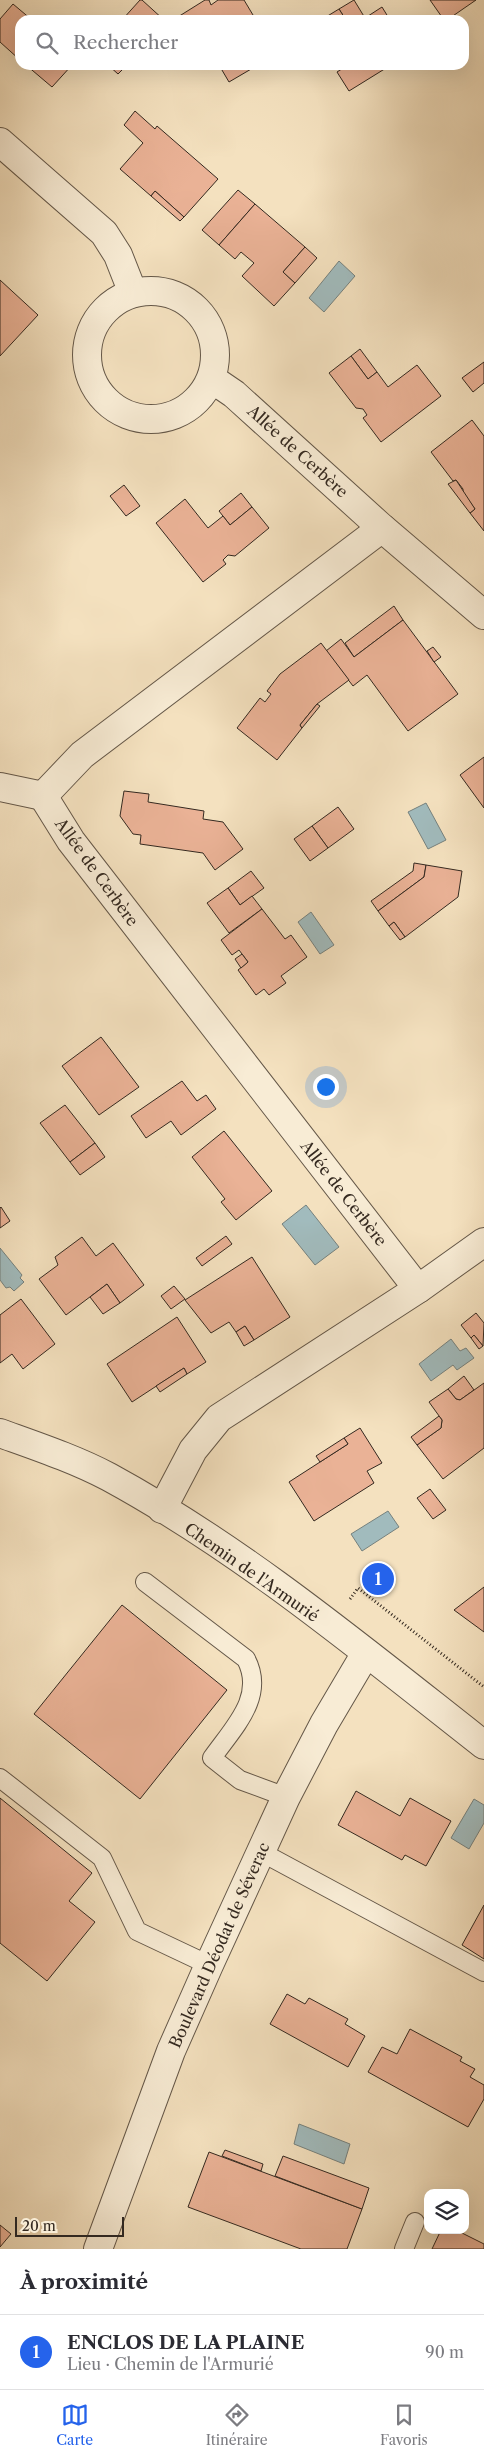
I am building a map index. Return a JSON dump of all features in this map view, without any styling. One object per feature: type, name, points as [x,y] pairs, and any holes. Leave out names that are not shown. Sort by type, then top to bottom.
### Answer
[{"type":"street","points":[[0,142],[104,233],[118,255],[133,293]]},
{"type":"street","points":[[157,291],[179,298],[198,312],[211,332],[216,356],[212,379],[193,406],[163,420],[130,417],[102,400],[87,370],[87,338],[104,309],[133,293],[157,291]]},
{"type":"street","name":"Allée de Cerbère","points":[[212,379],[234,394],[382,528],[484,616]]},
{"type":"street","points":[[0,787],[43,796],[82,755],[382,528]]},
{"type":"street","name":"Allée de Cerbère","points":[[43,796],[70,841],[418,1289]]},
{"type":"street","points":[[162,1509],[193,1450],[219,1418],[418,1289],[484,1242]]},
{"type":"street","name":"Chemin de l'Armurié","points":[[0,1433],[107,1477],[162,1509],[242,1562],[331,1627],[484,1745]]},
{"type":"street","name":"Boulevard Déodat de Séverac","points":[[98,2249],[171,2051],[209,1965],[286,1798],[324,1724],[366,1653]]},
{"type":"lane","points":[[145,1582],[246,1659],[252,1670],[254,1682],[253,1695],[248,1706],[212,1758],[240,1780],[286,1798]]},
{"type":"lane","points":[[0,1778],[102,1858],[137,1931],[209,1965]]},
{"type":"lane","points":[[261,1852],[484,1972]]},
{"type":"lane","points":[[404,2249],[415,2222]]},
{"type":"path","points":[[331,1627],[358,1588],[484,1687]]},
{"type":"water","points":[[339,261],[355,276],[324,312],[309,298]]},
{"type":"water","points":[[426,803],[446,840],[428,849],[408,812]]},
{"type":"water","points":[[311,912],[334,945],[320,954],[298,922]]},
{"type":"water","points":[[306,1205],[339,1247],[315,1265],[282,1224]]},
{"type":"water","points":[[0,1248],[22,1275],[20,1278],[24,1282],[14,1291],[10,1287],[6,1288],[0,1280]]},
{"type":"water","points":[[451,1339],[460,1351],[466,1348],[474,1358],[457,1370],[453,1365],[431,1381],[419,1364]]},
{"type":"water","points":[[388,1511],[399,1527],[362,1551],[351,1534]]},
{"type":"water","points":[[474,1799],[484,1805],[484,1823],[469,1849],[451,1838]]},
{"type":"water","points":[[299,2124],[350,2144],[344,2164],[294,2144]]},
{"type":"building","points":[[142,0],[158,15],[126,15]]},
{"type":"building","points":[[205,0],[209,0],[211,5],[218,0],[244,0],[253,15],[181,15]]},
{"type":"building","points":[[354,0],[363,15],[343,15],[339,9]]},
{"type":"building","points":[[430,0],[476,0],[454,15],[440,15]]},
{"type":"building","points":[[13,4],[26,15],[15,15],[15,56],[0,42],[0,19]]},
{"type":"building","points":[[382,7],[387,15],[370,15]]},
{"type":"building","points":[[339,9],[343,15],[329,15]]},
{"type":"building","points":[[32,70],[67,70],[52,87]]},
{"type":"building","points":[[114,70],[122,70],[118,74]]},
{"type":"building","points":[[222,70],[249,70],[229,82]]},
{"type":"building","points":[[340,70],[383,70],[349,91],[337,72]]},
{"type":"building","points":[[135,111],[155,129],[157,126],[218,179],[184,217],[155,191],[151,196],[120,169],[143,143],[124,125]]},
{"type":"building","points":[[238,190],[255,204],[219,245],[202,230]]},
{"type":"building","points":[[155,191],[184,217],[180,221],[151,196]]},
{"type":"building","points":[[255,204],[305,247],[283,272],[295,283],[274,306],[242,276],[254,263],[241,252],[235,259],[219,245]]},
{"type":"building","points":[[305,247],[317,258],[295,283],[283,272]]},
{"type":"building","points":[[0,280],[38,315],[0,356]]},
{"type":"building","points":[[360,349],[377,372],[368,379],[351,356]]},
{"type":"building","points":[[351,356],[368,379],[377,372],[388,387],[417,365],[441,396],[381,442],[363,418],[367,415],[363,409],[356,408],[329,373]]},
{"type":"building","points":[[484,362],[484,383],[473,392],[462,378]]},
{"type":"building","points":[[472,420],[484,436],[484,531],[470,513],[475,509],[463,493],[463,489],[456,480],[453,481],[431,452]]},
{"type":"building","points":[[456,480],[475,509],[470,513],[448,484]]},
{"type":"building","points":[[124,485],[140,506],[126,516],[110,496]]},
{"type":"building","points":[[241,493],[252,507],[230,525],[219,511]]},
{"type":"building","points":[[185,499],[208,528],[223,516],[230,525],[252,507],[269,528],[235,556],[228,555],[223,560],[226,564],[203,582],[156,523]]},
{"type":"building","points":[[394,606],[403,620],[354,657],[345,643]]},
{"type":"building","points":[[403,620],[458,694],[408,731],[367,675],[353,686],[326,651],[341,639],[354,657]]},
{"type":"building","points":[[321,643],[349,680],[317,704],[300,725],[302,728],[277,760],[237,728],[260,698],[265,702],[271,694],[267,691],[280,674]]},
{"type":"building","points":[[433,647],[441,657],[434,662],[427,651]]},
{"type":"building","points":[[317,704],[320,706],[302,728],[300,725]]},
{"type":"building","points":[[484,757],[484,808],[460,775]]},
{"type":"building","points":[[124,791],[149,794],[148,802],[204,811],[203,819],[223,822],[243,849],[215,870],[203,853],[140,844],[141,835],[133,834],[120,816]]},
{"type":"building","points":[[338,807],[354,829],[328,848],[312,826]]},
{"type":"building","points":[[312,826],[328,848],[310,861],[294,839]]},
{"type":"building","points":[[414,863],[426,865],[424,877],[378,911],[371,901],[413,871]]},
{"type":"building","points":[[426,865],[462,871],[458,897],[405,937],[394,922],[389,926],[378,911],[424,877]]},
{"type":"building","points":[[251,871],[264,888],[240,905],[228,888]]},
{"type":"building","points":[[228,888],[240,905],[252,896],[262,909],[229,933],[207,903]]},
{"type":"building","points":[[262,909],[285,939],[291,935],[307,957],[281,976],[286,983],[269,995],[264,989],[256,995],[238,970],[248,962],[239,950],[232,955],[221,940]]},
{"type":"building","points":[[394,922],[405,937],[400,940],[389,926]]},
{"type":"building","points":[[242,954],[248,962],[241,968],[235,959]]},
{"type":"building","points":[[101,1037],[139,1087],[99,1115],[62,1066]]},
{"type":"building","points":[[182,1081],[197,1101],[206,1095],[216,1109],[181,1135],[171,1121],[146,1138],[131,1116]]},
{"type":"building","points":[[65,1105],[95,1143],[70,1162],[40,1123]]},
{"type":"building","points":[[224,1131],[272,1191],[236,1220],[221,1202],[225,1199],[192,1157]]},
{"type":"building","points":[[95,1143],[105,1157],[80,1175],[70,1162]]},
{"type":"building","points":[[0,1208],[10,1221],[0,1228]]},
{"type":"building","points":[[226,1236],[232,1244],[202,1266],[196,1258]]},
{"type":"building","points":[[82,1237],[96,1256],[113,1243],[144,1285],[120,1303],[107,1284],[66,1315],[39,1279],[58,1265],[55,1257]]},
{"type":"building","points":[[252,1257],[290,1317],[254,1340],[245,1326],[236,1332],[229,1322],[211,1333],[185,1300]]},
{"type":"building","points":[[107,1284],[120,1303],[103,1314],[90,1297]]},
{"type":"building","points":[[174,1286],[185,1299],[171,1309],[161,1296]]},
{"type":"building","points":[[21,1299],[55,1344],[23,1369],[12,1354],[0,1363],[0,1315]]},
{"type":"building","points":[[476,1313],[484,1323],[483,1346],[474,1335],[471,1338],[461,1325]]},
{"type":"building","points":[[177,1317],[206,1362],[187,1374],[184,1368],[132,1402],[107,1364]]},
{"type":"building","points":[[245,1326],[254,1340],[244,1346],[236,1332]]},
{"type":"building","points":[[474,1335],[483,1346],[479,1349],[471,1338]]},
{"type":"building","points":[[184,1368],[187,1374],[160,1392],[156,1386]]},
{"type":"building","points":[[464,1376],[474,1390],[460,1400],[456,1399],[448,1389]]},
{"type":"building","points":[[484,1383],[484,1448],[443,1479],[417,1445],[441,1428],[442,1420],[429,1402],[448,1389],[456,1399],[460,1400]]},
{"type":"building","points":[[439,1416],[442,1420],[441,1428],[417,1445],[411,1437]]},
{"type":"building","points":[[360,1428],[382,1463],[367,1471],[374,1483],[314,1521],[289,1482],[348,1444],[344,1438]]},
{"type":"building","points":[[344,1438],[348,1444],[320,1462],[316,1456]]},
{"type":"building","points":[[430,1489],[446,1510],[433,1519],[417,1498]]},
{"type":"building","points":[[374,1568],[390,1581],[382,1590],[366,1577]]},
{"type":"building","points":[[484,1587],[484,1632],[454,1610]]},
{"type":"building","points":[[122,1605],[227,1690],[140,1799],[34,1714]]},
{"type":"building","points":[[356,1791],[400,1816],[410,1798],[451,1821],[426,1866],[405,1855],[402,1860],[338,1825]]},
{"type":"building","points":[[0,1798],[92,1873],[69,1901],[95,1922],[47,1981],[0,1943]]},
{"type":"building","points":[[484,1905],[484,1959],[462,1945]]},
{"type":"building","points":[[287,1994],[305,2004],[309,1998],[348,2019],[345,2024],[365,2036],[348,2067],[270,2024]]},
{"type":"building","points":[[410,2029],[462,2057],[460,2061],[475,2069],[470,2077],[484,2085],[484,2099],[468,2127],[368,2072],[382,2047],[397,2054]]},
{"type":"building","points":[[225,2150],[263,2164],[261,2171],[222,2156]]},
{"type":"building","points":[[209,2152],[362,2209],[347,2249],[301,2249],[188,2207]]},
{"type":"building","points":[[283,2156],[369,2188],[362,2209],[275,2176]]},
{"type":"building","points":[[0,2225],[11,2234],[0,2247]]},
{"type":"building","points":[[439,2234],[464,2234],[484,2244],[484,2249],[432,2249]]},
{"type":"place","name":"ENCLOS DE LA PLAINE","points":[[378,1579]]}]
